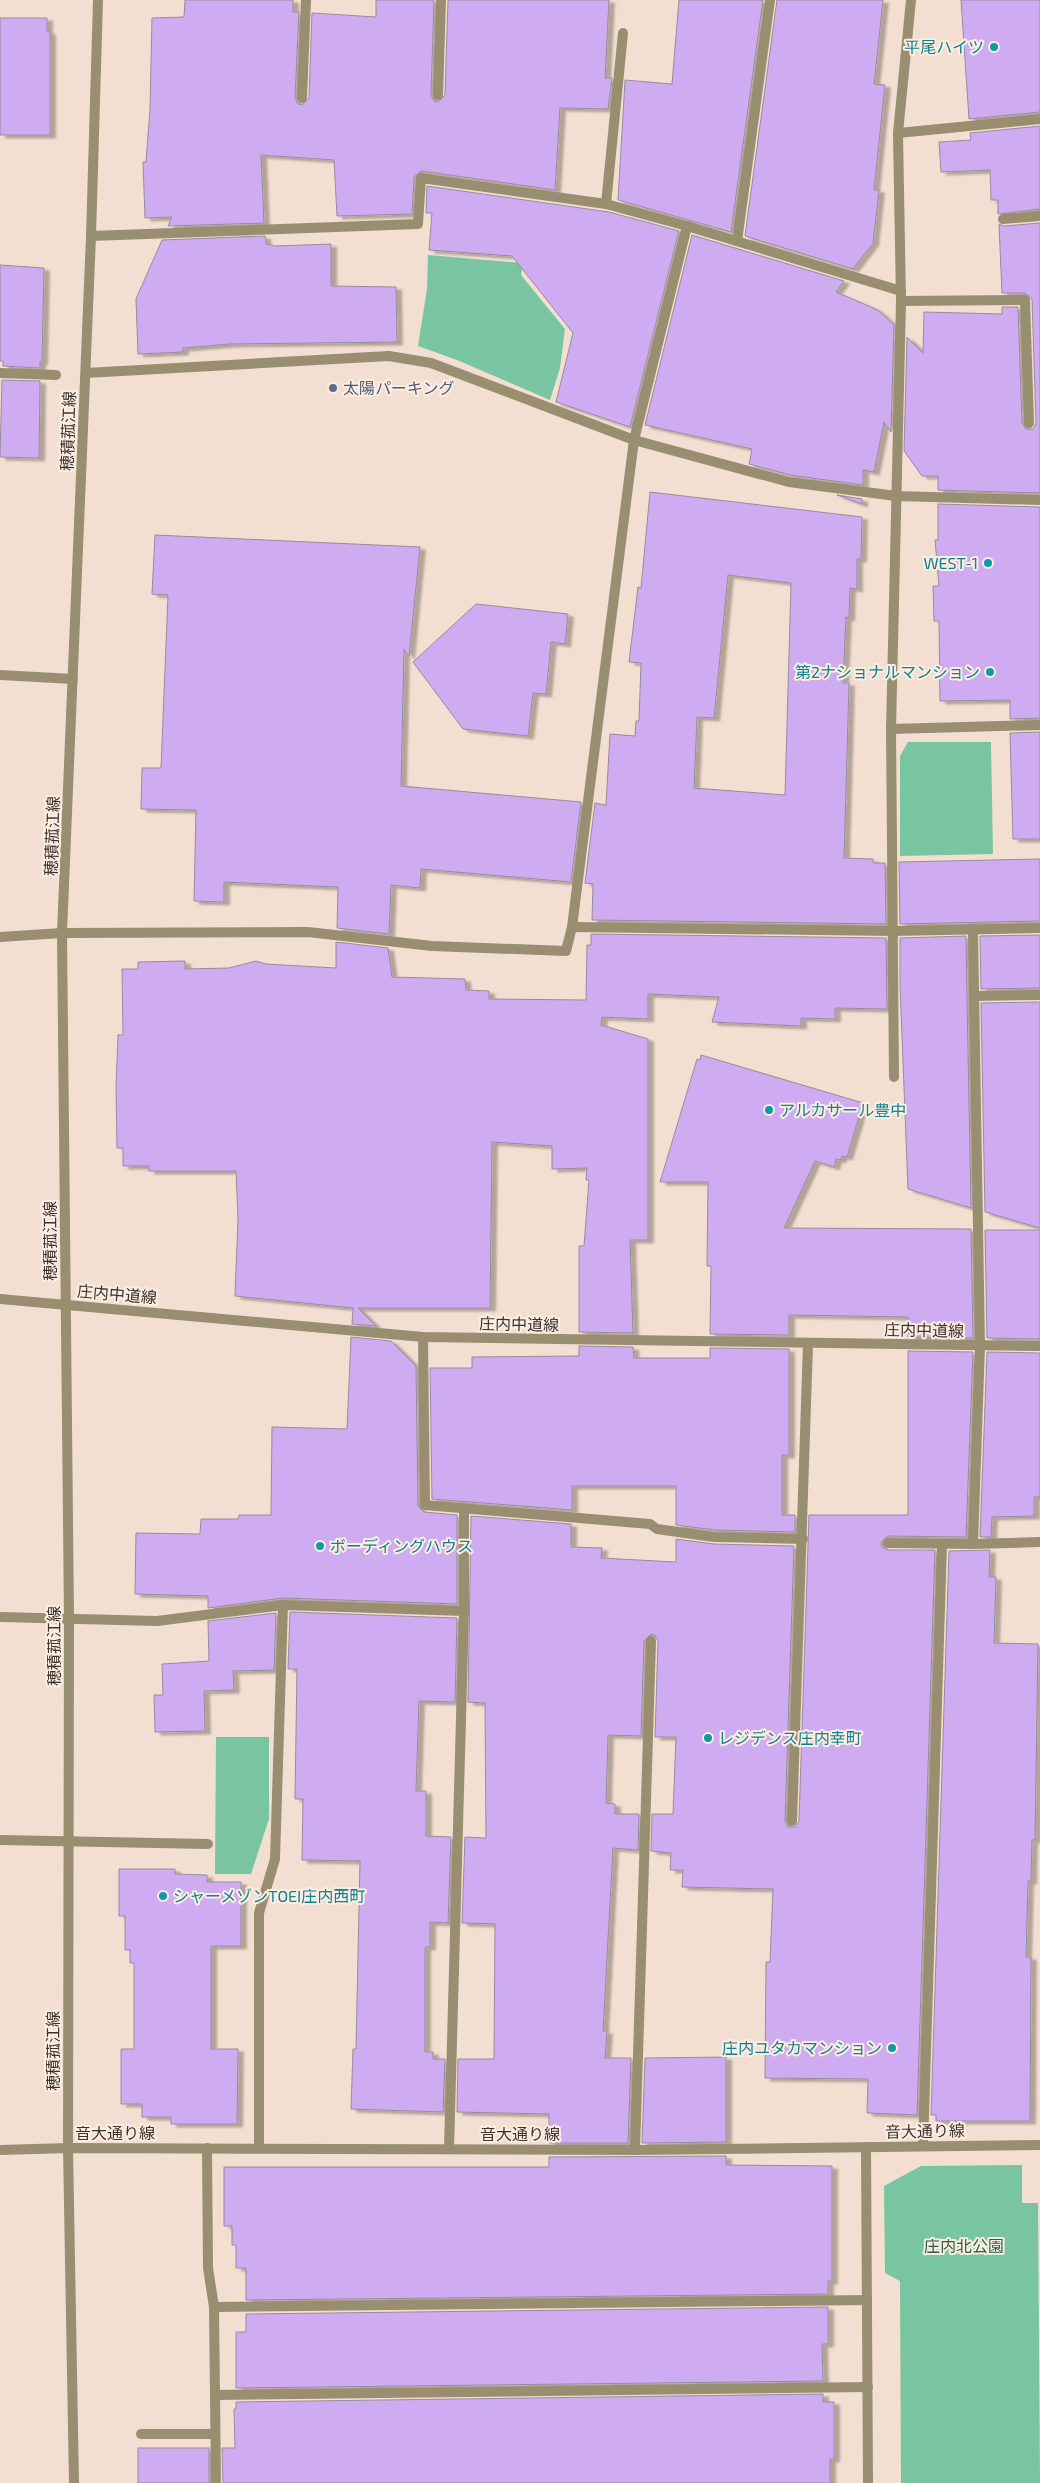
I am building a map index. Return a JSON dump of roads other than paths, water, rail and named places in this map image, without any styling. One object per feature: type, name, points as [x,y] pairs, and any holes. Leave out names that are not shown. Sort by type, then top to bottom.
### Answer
[{"type":"street","name":"穂積菰江線","points":[[74,2483],[68,2148],[69,1620],[62,933],[86,373],[98,0]]},
{"type":"street","points":[[302,98],[306,0]]},
{"type":"street","points":[[438,95],[441,0]]},
{"type":"street","points":[[737,241],[770,0]]},
{"type":"street","points":[[894,1077],[890,729],[901,296],[898,133],[910,0]]},
{"type":"street","points":[[606,204],[623,32]]},
{"type":"street","points":[[898,133],[1040,119]]},
{"type":"street","points":[[91,236],[418,224],[421,178],[606,204],[737,241],[901,296],[1026,300],[1029,423]]},
{"type":"street","points":[[1003,219],[1040,216]]},
{"type":"street","points":[[0,937],[62,933],[308,932],[432,946],[566,951],[572,927],[634,440],[686,226]]},
{"type":"street","points":[[86,373],[389,356],[431,363],[634,440],[789,482],[896,496],[1040,500]]},
{"type":"street","points":[[0,373],[56,375]]},
{"type":"street","points":[[0,675],[73,679]]},
{"type":"street","points":[[890,729],[1040,725]]},
{"type":"street","points":[[572,927],[893,931],[1040,928]]},
{"type":"street","points":[[973,929],[980,1346],[973,1544]]},
{"type":"street","points":[[974,996],[1040,995]]},
{"type":"street","name":"庄内中道線","points":[[0,1299],[423,1337],[1040,1346]]},
{"type":"street","points":[[423,1337],[425,1505],[650,1524],[656,1529],[714,1537],[802,1539]]},
{"type":"street","points":[[792,1821],[808,1344]]},
{"type":"street","points":[[449,2149],[464,1610],[464,1508]]},
{"type":"street","points":[[888,1543],[973,1544],[1040,1542]]},
{"type":"street","points":[[923,2146],[942,1544]]},
{"type":"street","points":[[259,2148],[259,1913],[275,1859],[283,1605]]},
{"type":"street","points":[[0,1617],[157,1621],[283,1605],[464,1610]]},
{"type":"street","points":[[635,2150],[651,1640]]},
{"type":"street","points":[[0,1840],[68,1843],[208,1844]]},
{"type":"street","name":"音大通り線","points":[[0,2150],[259,2148],[635,2150],[1040,2145]]},
{"type":"street","points":[[866,2147],[868,2483]]},
{"type":"street","points":[[207,2148],[208,2268],[214,2307],[216,2483]]},
{"type":"street","points":[[214,2307],[867,2300]]},
{"type":"street","points":[[215,2395],[868,2387]]},
{"type":"street","points":[[141,2434],[215,2434]]},
{"type":"place","name":"平尾ハイツ","points":[[994,47]]},
{"type":"place","name":"太陽パーキング","points":[[333,388]]},
{"type":"place","name":"WEST-1","points":[[988,563]]},
{"type":"place","name":"第2ナショナルマンション","points":[[990,672]]},
{"type":"place","name":"アルカサール豊中","points":[[769,1110]]},
{"type":"place","name":"ボーディングハウス","points":[[320,1546]]},
{"type":"place","name":"レジデンス庄内幸町","points":[[708,1738]]},
{"type":"place","name":"シャーメゾンTOEI庄内西町","points":[[163,1896]]},
{"type":"place","name":"庄内ユタカマンション","points":[[892,2048]]},
{"type":"park label","name":"庄内北公園","points":[[964,2246]]}]
